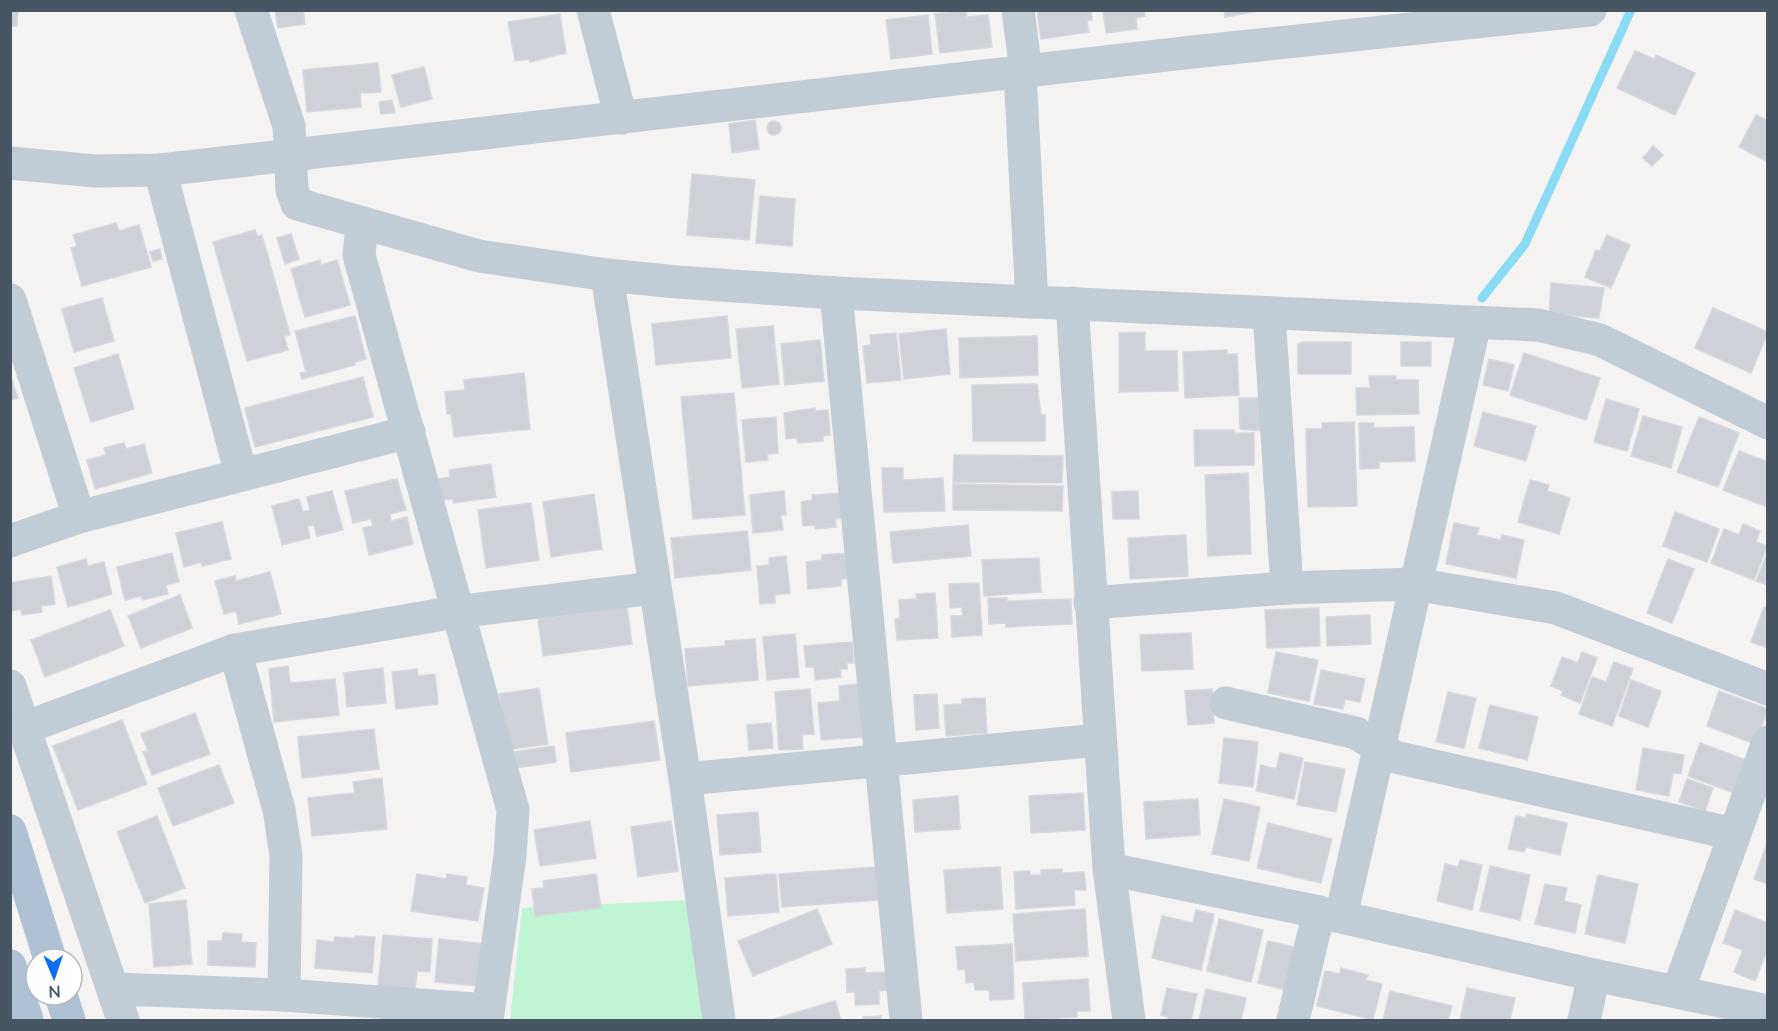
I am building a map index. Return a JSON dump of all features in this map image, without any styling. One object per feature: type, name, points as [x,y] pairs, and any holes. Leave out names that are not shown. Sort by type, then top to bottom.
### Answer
[{"type":"main road","points":[[10,831],[46,947]]},
{"type":"main road","points":[[10,966],[27,1020]]},
{"type":"street","points":[[251,10],[290,126],[292,190],[297,204],[362,225],[479,256],[607,275],[836,293],[1538,326],[1600,340],[1767,423]]},
{"type":"street","points":[[593,10],[621,118]]},
{"type":"street","points":[[1018,10],[1023,72],[1032,302]]},
{"type":"street","points":[[10,163],[95,171],[160,170],[291,158],[1023,72],[1428,18],[1576,11]]},
{"type":"street","points":[[160,170],[241,474]]},
{"type":"street","points":[[114,989],[284,995],[488,1015],[510,856],[513,810],[456,612],[409,432],[359,255],[362,225]]},
{"type":"street","points":[[607,275],[654,588],[686,779],[719,1020]]},
{"type":"street","points":[[836,293],[906,1020]]},
{"type":"street","points":[[10,300],[79,517]]},
{"type":"street","points":[[1072,303],[1108,869],[1129,1020]]},
{"type":"street","points":[[1269,314],[1287,588]]},
{"type":"street","points":[[1293,1020],[1330,914],[1380,748],[1475,323]]},
{"type":"street","points":[[10,541],[79,517],[409,432]]},
{"type":"street","points":[[1090,603],[1287,588],[1415,584],[1556,608],[1767,689]]},
{"type":"street","points":[[24,728],[235,650],[456,612],[654,588]]},
{"type":"street","points":[[235,650],[279,810],[286,855],[284,995]]},
{"type":"street","points":[[10,686],[123,1020]]},
{"type":"street","points":[[1226,703],[1356,734],[1395,757],[1734,834]]},
{"type":"street","points":[[686,779],[1098,740]]},
{"type":"street","points":[[1678,991],[1767,742]]},
{"type":"street","points":[[1108,869],[1330,914],[1594,975],[1767,1011]]},
{"type":"street","points":[[1584,1020],[1594,975]]},
{"type":"green space","points":[[691,900],[710,1020],[510,1020],[522,908]]},
{"type":"building","points":[[10,10],[18,10],[17,26],[10,26]]},
{"type":"building","points":[[275,10],[303,10],[305,24],[278,28]]},
{"type":"building","points":[[1037,10],[1091,10],[1092,20],[1087,21],[1089,32],[1041,39]]},
{"type":"building","points":[[1103,10],[1144,10],[1145,16],[1136,18],[1137,29],[1106,33]]},
{"type":"building","points":[[1224,10],[1264,10],[1225,17]]},
{"type":"building","points":[[966,11],[967,17],[988,15],[992,47],[940,53],[935,14]]},
{"type":"building","points":[[560,14],[566,53],[530,62],[529,59],[515,61],[508,22]]},
{"type":"building","points":[[928,15],[932,54],[891,59],[886,20]]},
{"type":"building","points":[[1635,51],[1654,59],[1656,55],[1695,73],[1675,115],[1617,88]]},
{"type":"building","points":[[378,63],[381,92],[360,93],[361,107],[307,112],[303,70]]},
{"type":"building","points":[[424,67],[432,99],[401,107],[392,75]]},
{"type":"building","points":[[392,100],[395,113],[381,114],[379,102]]},
{"type":"building","points":[[1756,115],[1768,121],[1768,162],[1739,147]]},
{"type":"building","points":[[755,120],[759,149],[732,153],[729,124]]},
{"type":"building","points":[[771,121],[777,121],[781,128],[777,135],[771,135],[767,131],[767,125]]},
{"type":"building","points":[[1653,146],[1663,155],[1652,166],[1643,158]]},
{"type":"building","points":[[692,174],[755,180],[749,240],[687,235]]},
{"type":"building","points":[[760,196],[795,199],[792,246],[756,243]]},
{"type":"building","points":[[116,223],[119,231],[139,225],[151,267],[82,286],[71,248],[77,246],[73,235]]},
{"type":"building","points":[[255,230],[257,236],[262,235],[290,335],[284,336],[288,350],[247,361],[213,242]]},
{"type":"building","points":[[291,234],[299,259],[285,264],[277,238]]},
{"type":"building","points":[[1607,235],[1630,245],[1611,288],[1585,277],[1596,250],[1600,251]]},
{"type":"building","points":[[160,249],[162,259],[153,261],[150,252]]},
{"type":"building","points":[[320,260],[321,265],[337,260],[350,305],[305,317],[291,269]]},
{"type":"building","points":[[1551,283],[1604,288],[1599,318],[1549,314]]},
{"type":"building","points":[[102,298],[114,341],[74,352],[62,309]]},
{"type":"building","points":[[1713,308],[1768,332],[1751,373],[1695,348]]},
{"type":"building","points":[[355,316],[366,359],[355,362],[355,365],[302,379],[300,373],[306,372],[295,331]]},
{"type":"building","points":[[727,316],[731,358],[656,365],[652,324]]},
{"type":"building","points":[[773,326],[779,384],[742,388],[736,329]]},
{"type":"building","points":[[946,329],[950,374],[904,379],[899,334]]},
{"type":"building","points":[[1145,332],[1145,351],[1177,351],[1178,391],[1119,392],[1119,333]]},
{"type":"building","points":[[896,333],[901,380],[867,383],[863,346],[871,345],[870,335]]},
{"type":"building","points":[[1037,336],[1038,375],[960,378],[959,338]]},
{"type":"building","points":[[820,340],[824,381],[785,385],[781,344]]},
{"type":"building","points":[[1303,342],[1351,342],[1351,374],[1298,374],[1298,344]]},
{"type":"building","points":[[1401,342],[1431,342],[1431,366],[1401,366]]},
{"type":"building","points":[[1227,350],[1227,354],[1237,354],[1239,395],[1185,398],[1183,352]]},
{"type":"building","points":[[1524,353],[1600,378],[1586,420],[1510,395]]},
{"type":"building","points":[[118,354],[134,409],[91,422],[74,368]]},
{"type":"building","points":[[1489,359],[1514,365],[1508,391],[1483,385]]},
{"type":"building","points":[[524,373],[530,429],[454,437],[451,414],[447,414],[445,392],[465,390],[464,380]]},
{"type":"building","points":[[10,375],[18,398],[10,400]]},
{"type":"building","points":[[1369,376],[1396,376],[1396,380],[1418,380],[1419,414],[1357,415],[1356,388],[1370,388]]},
{"type":"building","points":[[363,377],[373,417],[255,447],[245,408]]},
{"type":"building","points":[[1037,384],[1041,415],[1045,415],[1045,441],[973,441],[972,385]]},
{"type":"building","points":[[734,393],[745,515],[693,519],[681,397]]},
{"type":"building","points":[[1239,398],[1261,398],[1262,431],[1240,429]]},
{"type":"building","points":[[1606,399],[1639,409],[1627,451],[1594,442]]},
{"type":"building","points":[[815,408],[816,411],[828,410],[830,435],[823,436],[823,441],[798,443],[797,438],[786,439],[784,413]]},
{"type":"building","points":[[1483,412],[1536,426],[1526,461],[1474,446]]},
{"type":"building","points":[[1643,416],[1682,427],[1671,468],[1631,456]]},
{"type":"building","points":[[776,417],[778,453],[767,454],[768,460],[746,462],[742,420]]},
{"type":"building","points":[[1699,417],[1739,433],[1718,487],[1677,472]]},
{"type":"building","points":[[1354,422],[1357,506],[1308,507],[1306,429],[1322,429],[1322,423]]},
{"type":"building","points":[[1359,423],[1374,423],[1374,428],[1414,427],[1415,461],[1379,462],[1379,468],[1360,469]]},
{"type":"building","points":[[1194,430],[1234,430],[1234,433],[1254,433],[1254,465],[1195,466]]},
{"type":"building","points":[[124,443],[126,449],[144,444],[152,473],[95,489],[87,460],[106,455],[104,448]]},
{"type":"building","points":[[1739,451],[1768,462],[1768,499],[1765,506],[1723,490]]},
{"type":"building","points":[[954,455],[1063,456],[1062,483],[953,482]]},
{"type":"building","points":[[491,464],[496,497],[454,503],[453,499],[441,500],[438,479],[450,477],[449,470]]},
{"type":"building","points":[[882,468],[903,468],[903,480],[943,478],[945,511],[884,512]]},
{"type":"building","points":[[1248,473],[1251,554],[1208,556],[1205,475]]},
{"type":"building","points":[[397,479],[406,510],[390,514],[391,521],[407,517],[413,544],[369,555],[363,528],[373,526],[371,519],[353,523],[345,491]]},
{"type":"building","points":[[1530,480],[1549,485],[1547,491],[1570,498],[1559,534],[1518,522]]},
{"type":"building","points":[[953,484],[1063,486],[1062,511],[953,510]]},
{"type":"building","points":[[332,491],[343,530],[317,536],[314,525],[307,526],[310,538],[282,545],[272,506],[299,499],[303,512],[310,510],[307,497]]},
{"type":"building","points":[[784,491],[786,515],[781,515],[783,530],[753,533],[750,495]]},
{"type":"building","points":[[1138,491],[1139,519],[1113,519],[1112,492]]},
{"type":"building","points":[[843,493],[845,518],[835,519],[836,527],[815,529],[815,525],[803,526],[801,502],[812,500],[812,495]]},
{"type":"building","points":[[594,494],[602,549],[551,557],[543,502]]},
{"type":"building","points":[[531,503],[539,560],[486,568],[478,510]]},
{"type":"building","points":[[1675,512],[1719,529],[1707,562],[1663,546]]},
{"type":"building","points":[[222,522],[231,559],[202,566],[201,562],[184,567],[176,533]]},
{"type":"building","points":[[1454,523],[1479,528],[1477,535],[1501,540],[1502,535],[1524,540],[1516,578],[1446,564]]},
{"type":"building","points":[[1743,524],[1760,531],[1756,542],[1767,546],[1754,580],[1711,563],[1724,529],[1739,535]]},
{"type":"building","points":[[968,525],[971,556],[893,563],[890,532]]},
{"type":"building","points":[[747,531],[751,570],[675,578],[671,538]]},
{"type":"building","points":[[1186,535],[1188,576],[1130,579],[1128,538]]},
{"type":"building","points":[[172,553],[179,582],[166,585],[168,594],[143,600],[141,596],[125,600],[117,567]]},
{"type":"building","points":[[849,553],[851,578],[841,579],[841,586],[808,589],[806,562],[822,560],[822,555]]},
{"type":"building","points":[[1768,554],[1768,585],[1756,581]]},
{"type":"building","points":[[786,556],[790,593],[775,595],[775,603],[760,604],[757,566],[769,565],[769,558]]},
{"type":"building","points":[[1039,558],[1041,592],[984,596],[982,560]]},
{"type":"building","points":[[86,559],[88,566],[104,562],[112,594],[68,607],[57,567]]},
{"type":"building","points":[[1668,559],[1694,569],[1672,623],[1647,613]]},
{"type":"building","points":[[270,572],[281,614],[239,624],[236,611],[224,614],[215,581],[235,576],[236,581]]},
{"type":"building","points":[[51,576],[55,604],[41,606],[42,612],[22,615],[21,609],[10,611],[10,583]]},
{"type":"building","points":[[979,583],[982,635],[952,637],[951,616],[963,616],[962,607],[950,608],[949,584]]},
{"type":"building","points":[[935,593],[938,638],[897,640],[895,619],[900,618],[899,600],[917,599],[916,594]]},
{"type":"building","points":[[180,595],[192,628],[141,648],[128,616]]},
{"type":"building","points":[[988,598],[1007,598],[1007,601],[1071,599],[1072,624],[1006,627],[1006,623],[989,624]]},
{"type":"building","points":[[627,607],[632,644],[543,656],[538,619]]},
{"type":"building","points":[[1764,607],[1768,608],[1768,648],[1751,642]]},
{"type":"building","points":[[1319,608],[1320,646],[1267,648],[1265,610]]},
{"type":"building","points":[[110,610],[124,646],[45,677],[31,640]]},
{"type":"building","points":[[1370,615],[1371,644],[1327,646],[1326,617]]},
{"type":"building","points":[[1191,633],[1193,669],[1142,671],[1140,635]]},
{"type":"building","points":[[795,634],[799,677],[767,680],[763,637]]},
{"type":"building","points":[[755,639],[758,680],[688,686],[685,649],[725,646],[725,641]]},
{"type":"building","points":[[852,642],[854,663],[847,663],[847,669],[840,669],[841,677],[815,680],[814,667],[806,667],[804,646]]},
{"type":"building","points":[[1276,652],[1318,660],[1309,701],[1268,693]]},
{"type":"building","points":[[1582,652],[1597,658],[1580,703],[1561,695],[1563,691],[1551,686],[1562,657],[1578,663]]},
{"type":"building","points":[[1614,662],[1633,669],[1612,726],[1579,714],[1592,677],[1606,682]]},
{"type":"building","points":[[288,666],[290,683],[335,679],[339,715],[274,722],[269,669]]},
{"type":"building","points":[[383,668],[386,703],[347,707],[344,673]]},
{"type":"building","points":[[417,669],[418,676],[435,674],[438,704],[396,709],[392,672]]},
{"type":"building","points":[[1321,670],[1365,679],[1360,702],[1345,699],[1343,709],[1314,704]]},
{"type":"building","points":[[1631,680],[1661,691],[1648,727],[1619,716]]},
{"type":"building","points":[[858,684],[863,737],[821,740],[818,703],[840,701],[839,686]]},
{"type":"building","points":[[539,688],[548,744],[507,750],[499,694]]},
{"type":"building","points":[[810,689],[814,734],[802,735],[803,749],[779,750],[775,692]]},
{"type":"building","points":[[1212,689],[1214,723],[1188,725],[1185,691]]},
{"type":"building","points":[[1719,691],[1768,709],[1755,744],[1707,726]]},
{"type":"building","points":[[1448,692],[1476,698],[1464,748],[1436,742]]},
{"type":"building","points":[[937,694],[939,728],[916,730],[914,695]]},
{"type":"building","points":[[985,698],[987,733],[946,736],[944,705],[962,704],[962,699]]},
{"type":"building","points":[[1490,705],[1538,717],[1527,760],[1479,748]]},
{"type":"building","points":[[195,713],[210,754],[152,775],[143,752],[148,751],[141,734]]},
{"type":"building","points":[[122,720],[147,784],[78,810],[53,746]]},
{"type":"building","points":[[654,721],[660,760],[571,772],[566,733]]},
{"type":"building","points":[[771,723],[773,748],[749,750],[747,725]]},
{"type":"building","points":[[374,729],[379,769],[302,778],[298,737]]},
{"type":"building","points":[[1224,738],[1258,742],[1253,787],[1219,783]]},
{"type":"building","points":[[1700,743],[1749,761],[1737,794],[1688,776]]},
{"type":"building","points":[[554,746],[556,762],[516,768],[514,752]]},
{"type":"building","points":[[1643,748],[1684,755],[1681,774],[1673,773],[1669,796],[1636,790]]},
{"type":"building","points":[[1280,753],[1303,758],[1294,799],[1256,791],[1261,765],[1276,769]]},
{"type":"building","points":[[1305,762],[1345,769],[1336,812],[1297,805]]},
{"type":"building","points":[[219,765],[234,803],[173,826],[158,788]]},
{"type":"building","points":[[382,778],[387,829],[312,836],[308,798],[355,793],[353,782]]},
{"type":"building","points":[[1687,779],[1713,788],[1705,811],[1679,802]]},
{"type":"building","points":[[1083,793],[1085,830],[1031,833],[1029,796]]},
{"type":"building","points":[[958,796],[960,829],[915,832],[913,800]]},
{"type":"building","points":[[1198,799],[1200,835],[1146,839],[1144,802]]},
{"type":"building","points":[[1224,799],[1260,807],[1249,861],[1212,854]]},
{"type":"building","points":[[758,812],[761,852],[720,855],[717,815]]},
{"type":"building","points":[[1527,814],[1567,823],[1560,855],[1526,847],[1524,852],[1508,849],[1516,816],[1526,818]]},
{"type":"building","points":[[157,816],[185,888],[145,903],[117,832]]},
{"type":"building","points":[[590,821],[596,858],[540,866],[534,830]]},
{"type":"building","points":[[671,821],[678,871],[638,877],[631,827]]},
{"type":"building","points":[[1268,823],[1332,839],[1321,883],[1257,868]]},
{"type":"building","points":[[1768,841],[1768,884],[1754,879]]},
{"type":"building","points":[[1460,860],[1482,865],[1472,910],[1437,901],[1445,864],[1458,867]]},
{"type":"building","points":[[1490,866],[1530,875],[1520,920],[1480,911]]},
{"type":"building","points":[[877,867],[879,900],[782,907],[779,874]]},
{"type":"building","points":[[1000,867],[1003,909],[947,913],[944,870]]},
{"type":"building","points":[[1062,869],[1062,873],[1084,872],[1086,890],[1074,890],[1075,905],[1016,909],[1014,872],[1030,871],[1030,875],[1041,875],[1041,870]]},
{"type":"building","points":[[417,874],[446,879],[447,874],[467,877],[466,885],[484,888],[478,921],[411,911]]},
{"type":"building","points":[[596,874],[601,908],[535,916],[532,889],[544,888],[543,881]]},
{"type":"building","points":[[776,874],[779,912],[728,916],[725,878]]},
{"type":"building","points":[[1598,875],[1638,884],[1625,943],[1585,934]]},
{"type":"building","points":[[1545,884],[1567,888],[1564,901],[1581,905],[1575,933],[1535,924]]},
{"type":"building","points":[[186,900],[192,964],[154,967],[149,904]]},
{"type":"building","points":[[817,909],[832,944],[753,976],[738,941]]},
{"type":"building","points":[[1085,909],[1088,956],[1016,961],[1013,914]]},
{"type":"building","points":[[1196,910],[1214,914],[1201,970],[1152,958],[1162,916],[1193,923]]},
{"type":"building","points":[[1735,910],[1768,923],[1768,948],[1755,981],[1734,972],[1743,950],[1723,943]]},
{"type":"building","points":[[1219,919],[1263,930],[1251,982],[1207,971]]},
{"type":"building","points":[[223,933],[242,934],[241,942],[256,943],[255,967],[208,965],[208,941],[222,941]]},
{"type":"building","points":[[383,935],[432,939],[430,972],[417,971],[415,990],[378,987]]},
{"type":"building","points":[[355,936],[375,937],[372,973],[315,968],[317,940],[334,942],[335,937],[355,938]]},
{"type":"building","points":[[439,939],[485,944],[480,986],[435,982]]},
{"type":"building","points":[[1268,941],[1305,949],[1295,992],[1258,983]]},
{"type":"building","points":[[1012,944],[1014,999],[990,1000],[989,990],[975,990],[974,982],[966,983],[965,969],[958,970],[956,947]]},
{"type":"building","points":[[865,968],[865,973],[889,972],[890,990],[879,991],[879,1004],[855,1005],[855,992],[847,992],[846,969]]},
{"type":"building","points":[[1341,968],[1368,975],[1366,980],[1382,984],[1373,1020],[1317,1006],[1325,971],[1340,974]]},
{"type":"building","points":[[1088,979],[1090,1011],[1077,1011],[1077,1017],[1025,1020],[1023,983]]},
{"type":"building","points":[[1167,988],[1197,994],[1191,1020],[1167,1020],[1168,1017],[1161,1015]]},
{"type":"building","points":[[1467,988],[1515,998],[1510,1020],[1460,1020]]},
{"type":"building","points":[[1206,989],[1246,998],[1241,1020],[1199,1020]]},
{"type":"building","points":[[1390,991],[1452,1006],[1448,1020],[1383,1020]]},
{"type":"building","points":[[835,1001],[841,1020],[771,1020]]},
{"type":"building","points":[[881,1016],[881,1020],[863,1020],[863,1017]]},
{"type":"waterway","points":[[1482,298],[1525,244],[1631,10]]}]
